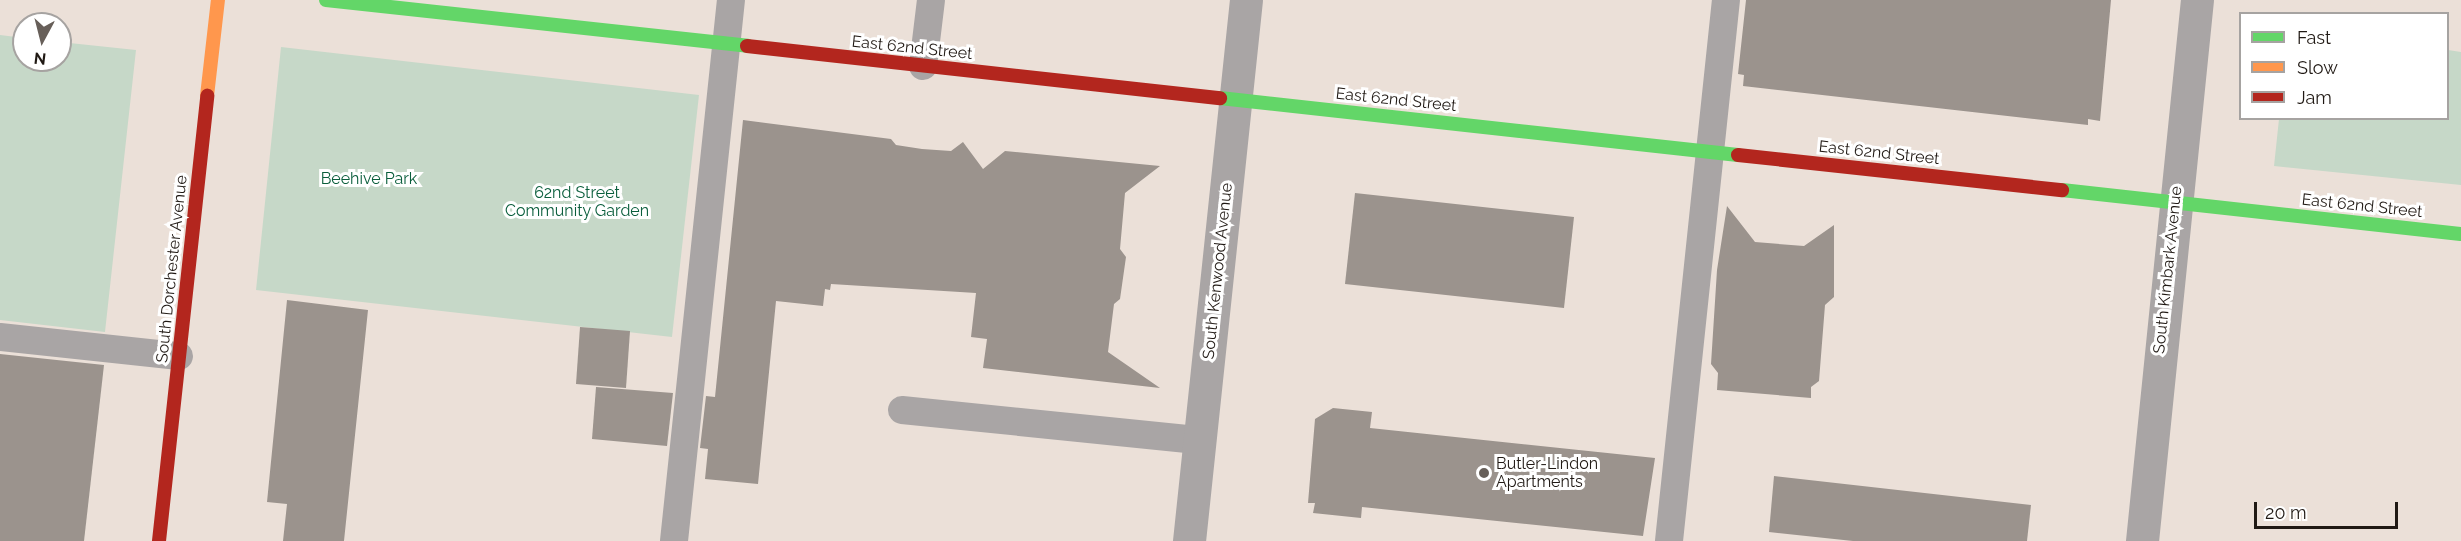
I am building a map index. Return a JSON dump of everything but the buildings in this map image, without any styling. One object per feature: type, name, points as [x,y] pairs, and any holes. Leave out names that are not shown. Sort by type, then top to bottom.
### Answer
[{"type":"street","name":"South Dorchester Avenue","points":[[159,541],[218,0]]},
{"type":"street","name":"East 62nd Street","points":[[327,0],[2461,234]]},
{"type":"street","name":"South Kenwood Avenue","points":[[1189,541],[1246,0]]},
{"type":"street","name":"South Kimbark Avenue","points":[[2142,541],[2197,0]]},
{"type":"lane","points":[[674,541],[731,0]]},
{"type":"lane","points":[[923,66],[931,0]]},
{"type":"lane","points":[[1670,541],[1726,0]]},
{"type":"lane","points":[[0,337],[179,356]]},
{"type":"lane","points":[[902,410],[1199,440]]},
{"type":"green space","points":[[0,35],[12,36],[12,72],[72,72],[72,43],[136,50],[105,332],[0,320]]},
{"type":"green space","points":[[281,47],[699,95],[672,337],[256,290]]},
{"type":"green space","points":[[2449,50],[2461,52],[2461,185],[2274,166],[2279,120],[2449,120]]},
{"type":"traffic: fast","points":[[326,0],[747,46]]},
{"type":"traffic: fast","points":[[1220,98],[1738,155]]},
{"type":"traffic: fast","points":[[2062,190],[2461,234]]},
{"type":"traffic: slow","points":[[207,96],[218,0]]},
{"type":"traffic: jam","points":[[747,46],[1220,98]]},
{"type":"traffic: jam","points":[[159,541],[207,96]]},
{"type":"traffic: jam","points":[[1738,155],[2062,190]]},
{"type":"place","name":"Butler-Lindon Apartments","points":[[1484,473]]},
{"type":"park label","name":"Beehive Park","points":[[369,179]]},
{"type":"park label","name":"62nd Street Community Garden","points":[[577,202]]}]
